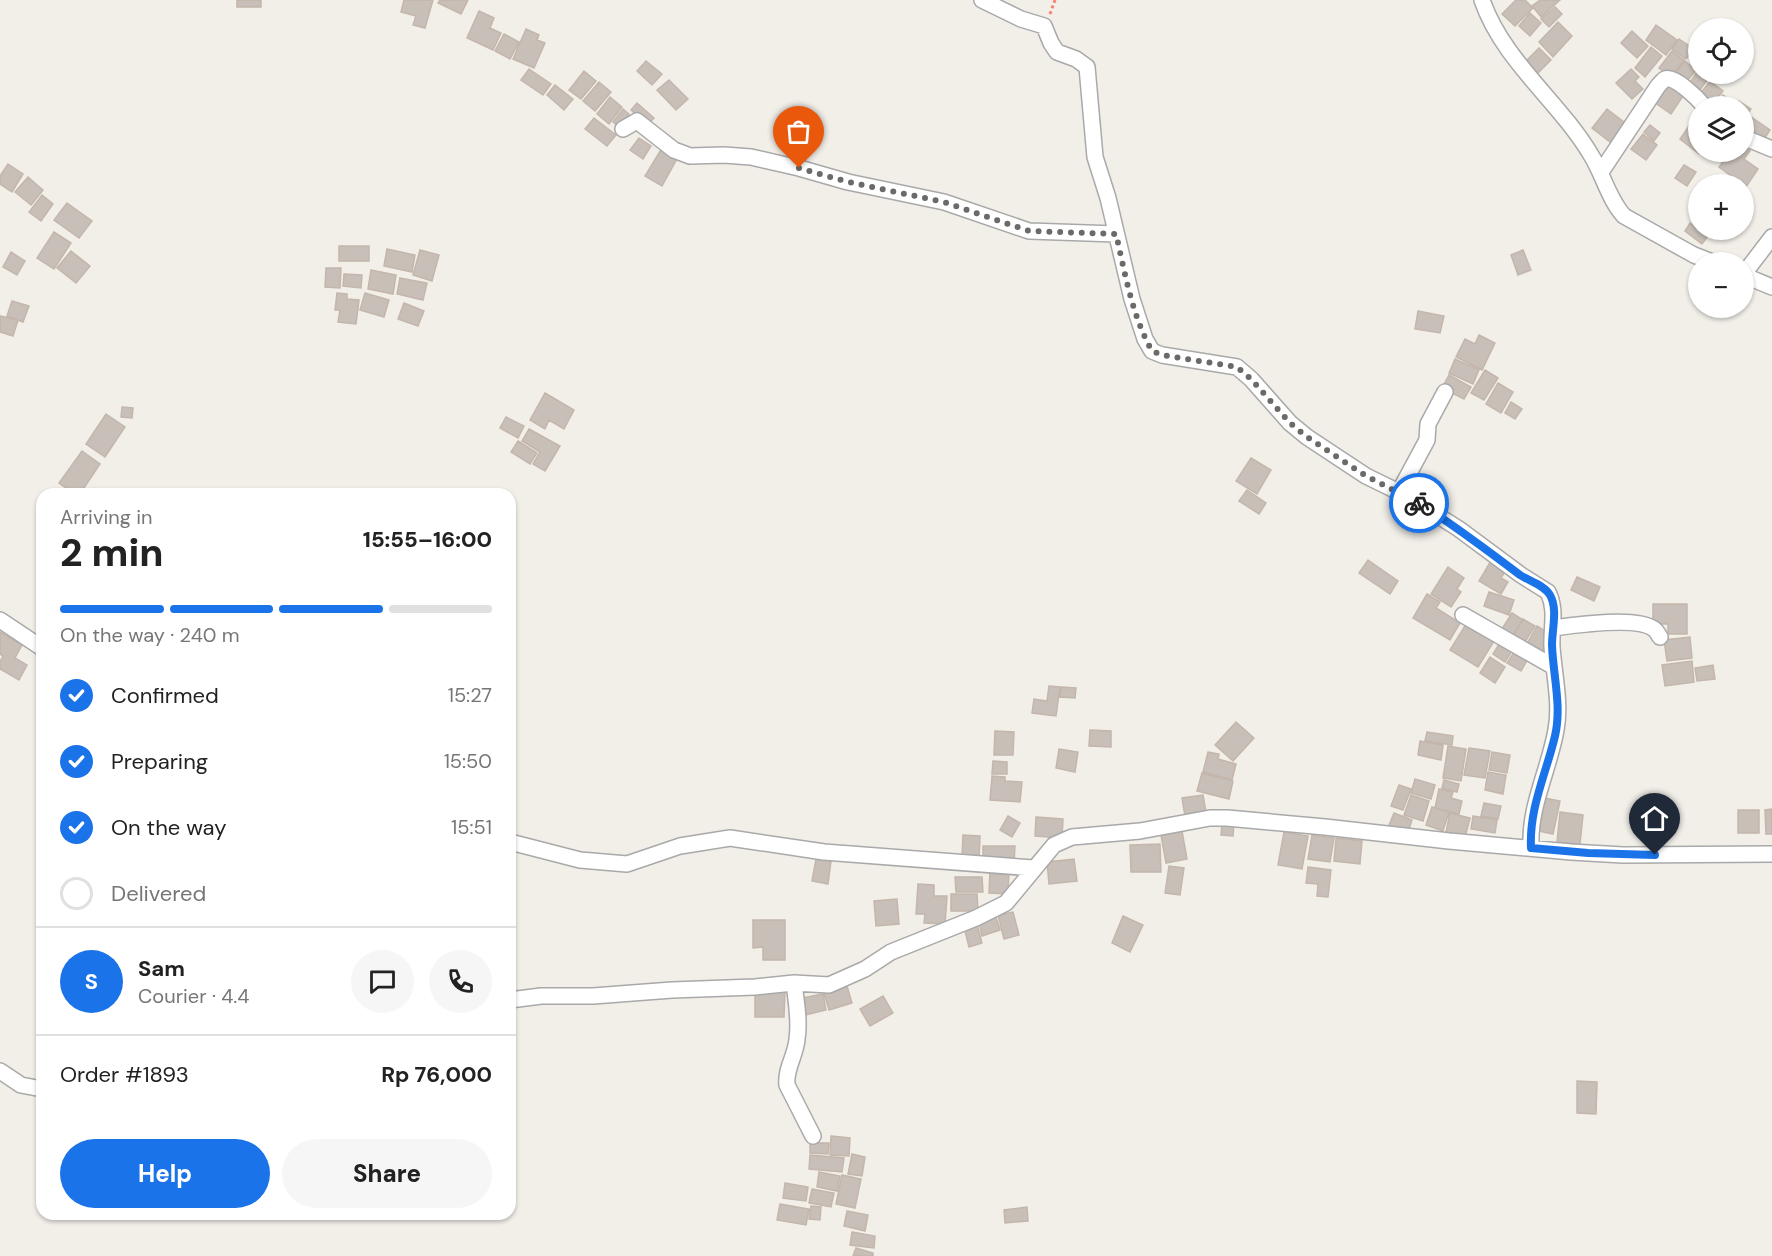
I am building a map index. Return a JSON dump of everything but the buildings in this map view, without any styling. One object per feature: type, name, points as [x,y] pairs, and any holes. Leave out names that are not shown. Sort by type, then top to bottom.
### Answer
[{"type":"street","points":[[982,0],[1021,19],[1044,26],[1057,52],[1076,58],[1087,67],[1095,158],[1108,198],[1132,299],[1145,339],[1152,351],[1162,355],[1237,367],[1251,379],[1290,423],[1307,437],[1366,476],[1399,492],[1459,529],[1497,559],[1548,592],[1552,601],[1552,645],[1558,703],[1557,728],[1533,810],[1530,830],[1531,848]]},
{"type":"street","points":[[1482,0],[1503,43],[1569,122],[1592,155],[1615,207],[1624,216],[1689,252]]},
{"type":"street","points":[[1600,172],[1665,79],[1670,78],[1676,81],[1695,96]]},
{"type":"street","points":[[623,129],[637,121],[674,150],[690,156],[724,155],[799,168],[848,182],[944,202],[1029,231],[1116,234]]},
{"type":"street","points":[[1754,141],[1772,149]]},
{"type":"street","points":[[1754,261],[1772,237]]},
{"type":"street","points":[[1754,280],[1772,287]]},
{"type":"street","points":[[1399,492],[1427,440],[1428,424],[1445,392]]},
{"type":"street","points":[[1462,615],[1554,667]]},
{"type":"street","points":[[0,620],[36,644]]},
{"type":"street","points":[[1553,627],[1603,622],[1638,624],[1653,628],[1660,637]]},
{"type":"street","points":[[516,999],[794,983],[829,985],[865,969],[891,952],[976,918],[1006,903],[1054,845],[1072,837],[1140,831],[1210,818],[1623,855],[1772,854]]},
{"type":"street","points":[[516,844],[579,860],[627,864],[680,846],[730,838],[773,846],[844,854],[1033,868]]},
{"type":"street","points":[[794,983],[798,1038],[786,1076],[787,1085],[813,1136]]},
{"type":"street","points":[[0,1071],[21,1085],[36,1088]]},
{"type":"way so far","points":[[799,168],[848,182],[944,202],[1029,231],[1116,234],[1132,299],[1145,339],[1152,351],[1162,355],[1237,367],[1251,379],[1290,423],[1307,437],[1366,476],[1419,503]]},
{"type":"route","points":[[1419,503],[1459,529],[1535,585],[1542,587],[1548,592],[1552,601],[1552,645],[1558,703],[1557,728],[1533,810],[1530,830],[1531,848],[1623,855],[1655,855]]}]
